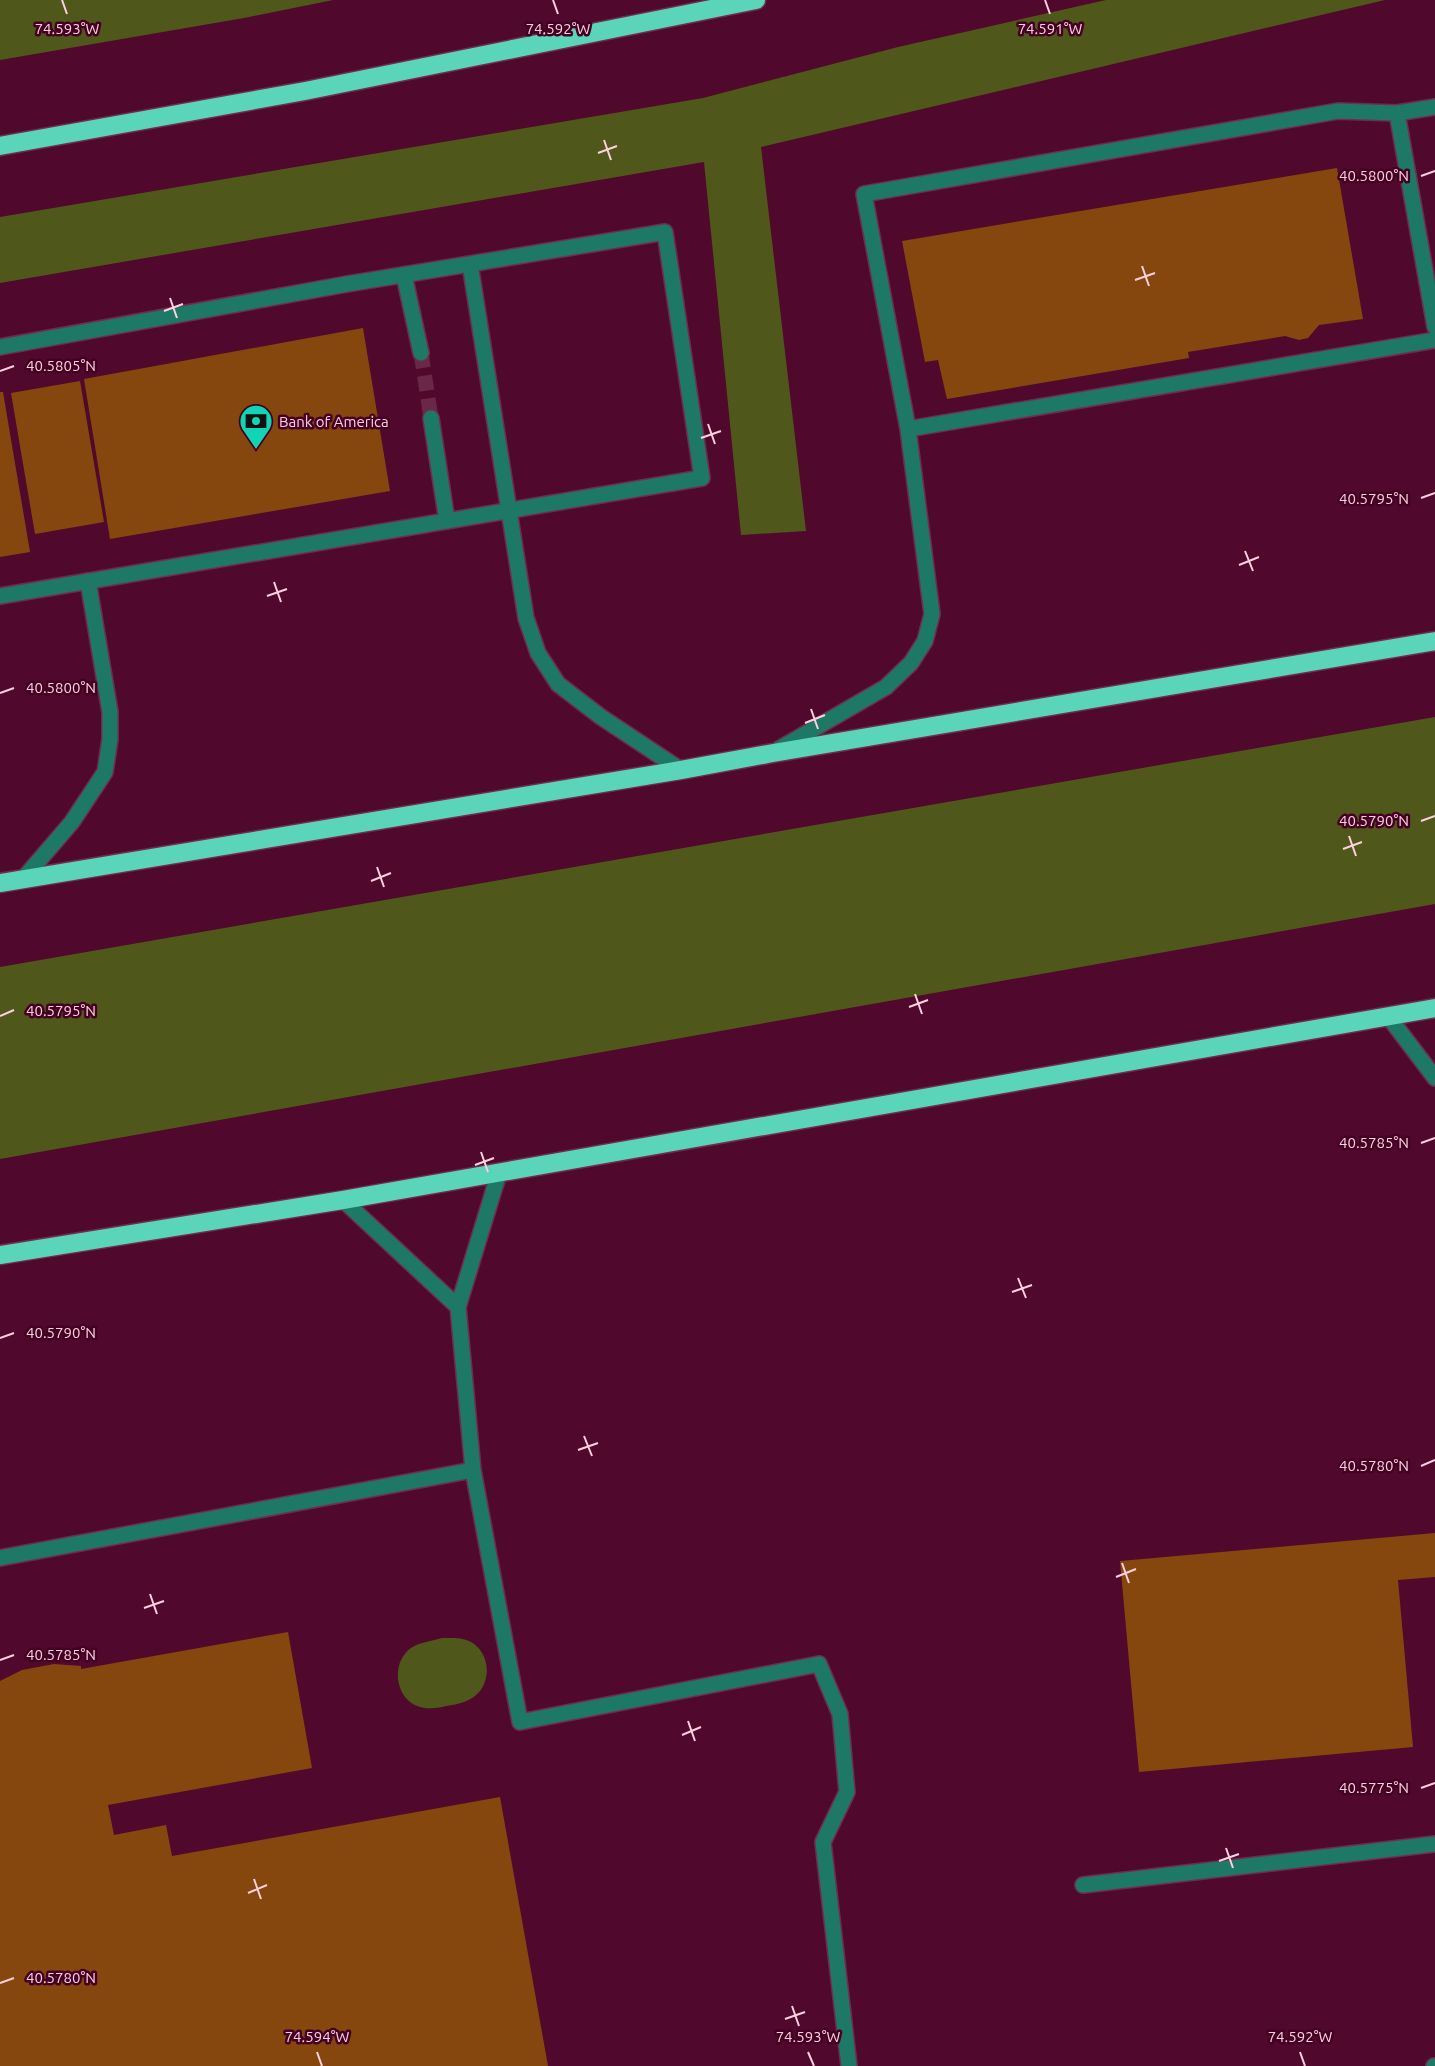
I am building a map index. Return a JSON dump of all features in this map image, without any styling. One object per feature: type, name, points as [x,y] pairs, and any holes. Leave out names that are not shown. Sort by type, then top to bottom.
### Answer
[{"type":"highway","points":[[0,146],[305,91],[756,0]]},
{"type":"highway","points":[[0,883],[681,770],[1435,641]]},
{"type":"highway","points":[[0,1255],[344,1200],[1435,1008]]},
{"type":"lane","points":[[773,753],[886,687],[911,663],[925,641],[932,614],[908,429],[864,194],[1338,111],[1397,113],[1435,107]]},
{"type":"lane","points":[[1397,113],[1430,269],[1435,327]]},
{"type":"lane","points":[[0,347],[404,275],[665,232],[702,477],[0,596]]},
{"type":"lane","points":[[470,264],[526,618],[538,653],[558,684],[601,717],[681,770]]},
{"type":"lane","points":[[404,275],[421,353]]},
{"type":"lane","points":[[908,429],[1435,340]]},
{"type":"lane","points":[[431,418],[447,521]]},
{"type":"lane","points":[[23,879],[72,822],[105,772],[110,739],[110,712],[88,581]]},
{"type":"lane","points":[[1388,1016],[1435,1078]]},
{"type":"lane","points":[[499,1173],[458,1307],[472,1470],[520,1722],[819,1664],[840,1714],[847,1792],[823,1842],[849,2066]]},
{"type":"lane","points":[[344,1200],[458,1307]]},
{"type":"lane","points":[[0,1558],[472,1470]]},
{"type":"lane","points":[[1083,1885],[1435,1844]]},
{"type":"green space","points":[[0,0],[333,0],[244,18],[0,60]]},
{"type":"green space","points":[[1106,0],[1385,0],[761,147],[806,531],[741,535],[704,162],[0,283],[0,217],[703,98],[898,47]]},
{"type":"green space","points":[[1435,717],[1435,904],[0,1159],[0,967]]},
{"type":"green space","points":[[442,1638],[469,1641],[480,1650],[487,1671],[484,1685],[467,1701],[436,1708],[420,1707],[405,1697],[401,1689],[398,1680],[400,1663],[411,1648]]},
{"type":"building","points":[[1337,168],[1363,319],[1319,325],[1308,338],[1299,340],[1285,336],[1188,352],[1189,358],[947,399],[938,360],[925,362],[902,241]]},
{"type":"building","points":[[363,328],[390,491],[110,539],[84,379]]},
{"type":"building","points":[[80,381],[104,522],[35,534],[11,393]]},
{"type":"building","points":[[0,392],[3,392],[30,552],[0,557]]},
{"type":"building","points":[[1435,1533],[1435,1577],[1398,1580],[1413,1747],[1139,1772],[1120,1561]]},
{"type":"building","points":[[288,1632],[312,1768],[108,1805],[114,1835],[166,1825],[172,1856],[500,1797],[548,2066],[0,2066],[0,1681],[22,1670],[54,1664],[81,1666],[81,1669]]},
{"type":"tunnel","points":[[421,353],[431,418]]},
{"type":"place","name":"Bank of America","points":[[256,450]]}]
